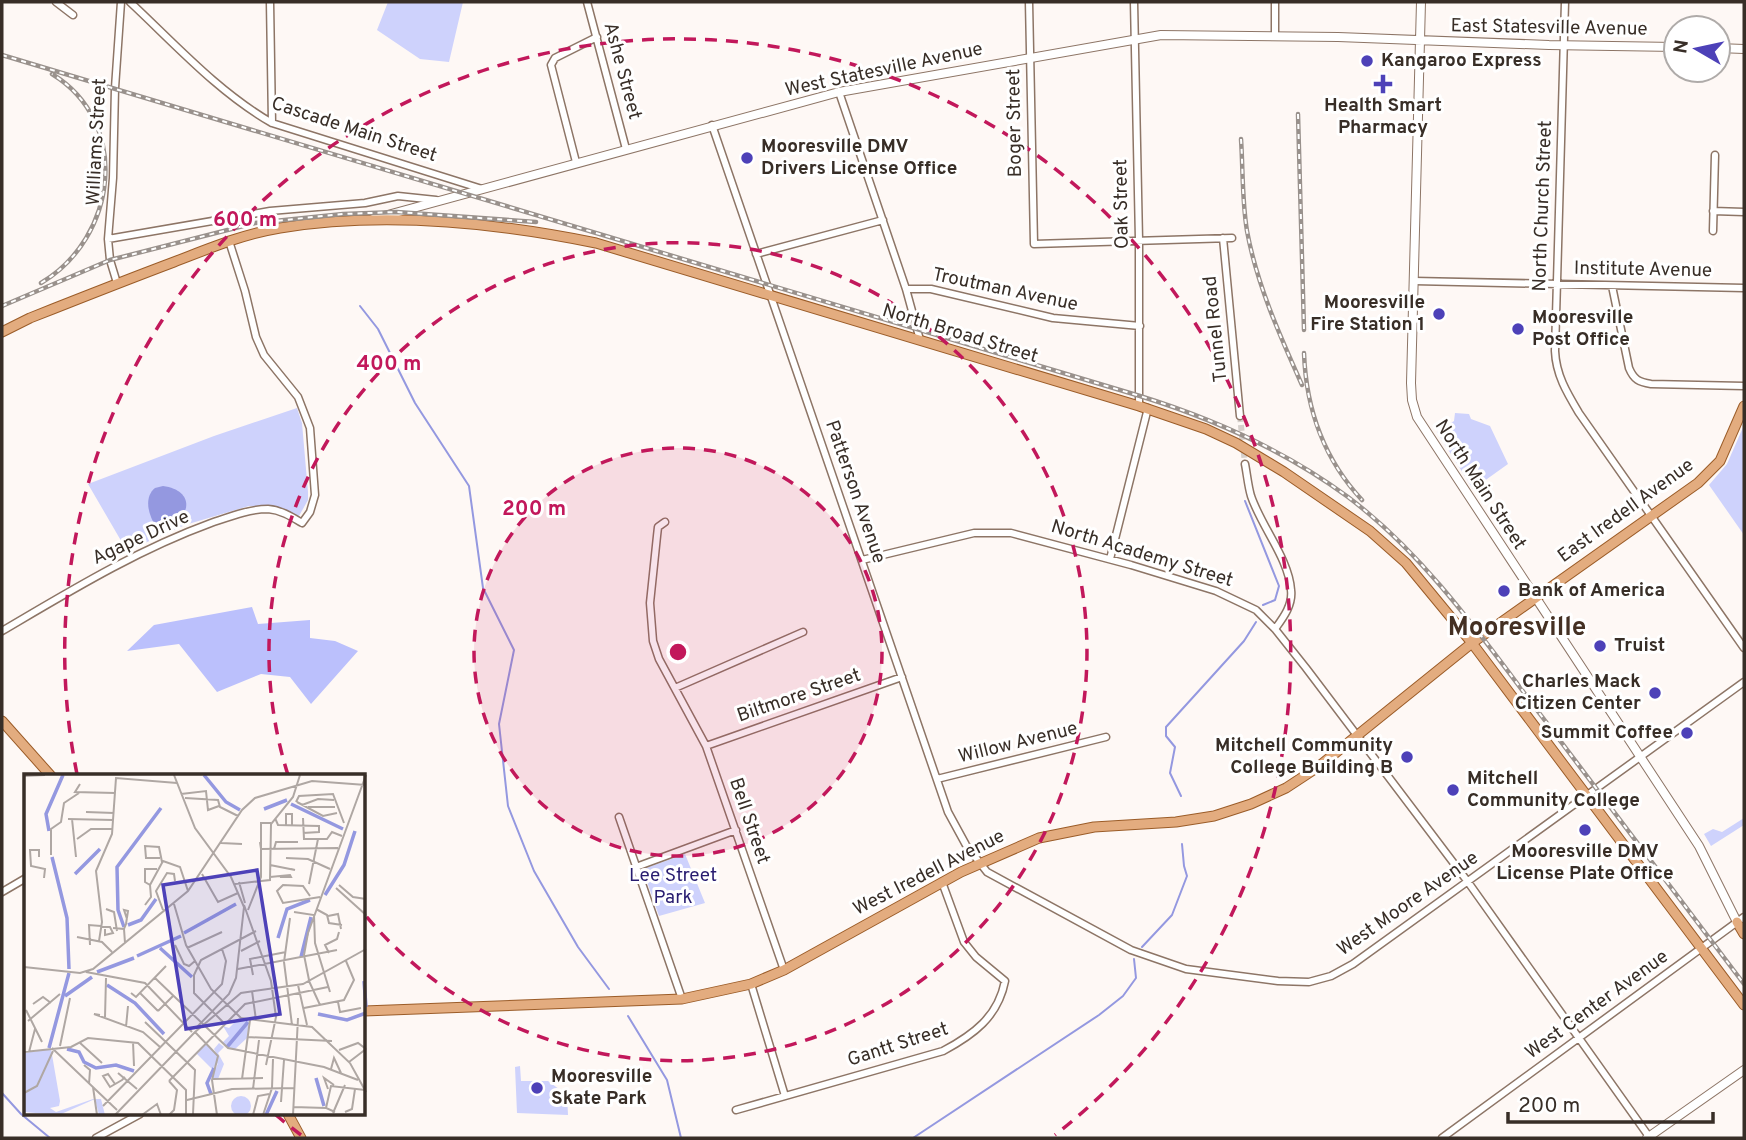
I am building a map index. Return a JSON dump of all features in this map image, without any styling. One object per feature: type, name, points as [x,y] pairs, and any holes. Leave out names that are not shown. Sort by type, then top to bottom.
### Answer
[{"type":"main road","name":"North Broad Street","points":[[2,332],[27,319],[229,241],[278,228],[366,220],[407,220],[505,228],[596,243],[1143,407],[1206,429],[1236,443],[1284,472],[1370,531],[1406,563],[1472,643],[1744,1005]]},
{"type":"main road","name":"East Iredell Avenue","points":[[1535,598],[1708,475],[1728,445],[1744,406]]},
{"type":"main road","name":"West Iredell Avenue","points":[[366,1011],[682,999],[751,984],[784,970],[979,863],[1038,838],[1066,831],[1214,816],[1251,804],[1286,788],[1318,767],[1472,643],[1535,598]]},
{"type":"main road","points":[[2,721],[49,774]]},
{"type":"main road","points":[[1741,919],[1744,934]]},
{"type":"main road","points":[[289,1116],[301,1138]]},
{"type":"street","points":[[56,2],[73,15]]},
{"type":"street","name":"Williams Street","points":[[117,283],[110,260],[108,239],[121,2]]},
{"type":"street","name":"Cascade Main Street","points":[[130,2],[229,94],[272,123],[482,189]]},
{"type":"street","points":[[270,2],[272,123]]},
{"type":"street","name":"Ashe Street","points":[[587,2],[626,149]]},
{"type":"street","name":"Boger Street","points":[[1029,2],[1034,244],[1139,240]]},
{"type":"street","name":"Oak Street","points":[[1110,559],[1143,407],[1134,2]]},
{"type":"street","points":[[1275,2],[1275,36]]},
{"type":"street","name":"North Main Street","points":[[1421,2],[1411,383],[1417,417],[1699,846],[1741,919]]},
{"type":"street","name":"North Church Street","points":[[1565,2],[1555,358],[1563,386],[1579,412],[1744,648]]},
{"type":"street","name":"West Statesville Avenue","points":[[366,220],[838,92],[1134,39],[1181,34],[1420,41]]},
{"type":"street","points":[[576,162],[551,65],[555,58],[597,37]]},
{"type":"street","name":"East Statesville Avenue","points":[[1420,41],[1662,47]]},
{"type":"street","points":[[838,92],[906,289],[920,340]]},
{"type":"street","name":"Patterson Avenue","points":[[712,125],[937,779],[955,828],[979,863]]},
{"type":"street","points":[[1713,230],[1714,155]]},
{"type":"street","points":[[108,239],[270,211],[365,203],[398,196],[436,200]]},
{"type":"street","points":[[1713,211],[1744,212]]},
{"type":"street","points":[[756,254],[883,220]]},
{"type":"street","name":"Tunnel Road","points":[[1223,238],[1240,416]]},
{"type":"street","points":[[1139,240],[1232,238]]},
{"type":"street","name":"Agape Drive","points":[[2,631],[140,553],[180,535],[252,510],[270,509],[302,523],[310,512],[315,495],[310,428],[298,397],[264,355],[256,337],[229,241]]},
{"type":"street","name":"Institute Avenue","points":[[1414,281],[1744,288]]},
{"type":"street","points":[[1612,286],[1629,369],[1639,382],[1744,386]]},
{"type":"street","name":"Troutman Avenue","points":[[906,289],[931,289],[967,296],[1053,318],[1140,327]]},
{"type":"street","points":[[1245,464],[1251,496],[1292,591],[1291,602],[1275,629]]},
{"type":"street","name":"Bell Street","points":[[665,522],[658,527],[650,603],[650,622],[659,659],[706,746],[784,970]]},
{"type":"street","name":"North Academy Street","points":[[862,560],[974,533],[1032,537],[1240,601],[1256,610],[1275,629],[1357,734],[1468,882],[1649,1138]]},
{"type":"street","points":[[675,688],[803,632]]},
{"type":"street","name":"Biltmore Street","points":[[706,746],[902,677]]},
{"type":"street","name":"West Moore Avenue","points":[[979,863],[987,872],[1115,942],[1151,958],[1204,972],[1308,982],[1331,976],[1353,964],[1744,682]]},
{"type":"street","name":"Willow Avenue","points":[[937,779],[1106,737]]},
{"type":"street","points":[[619,817],[682,999]]},
{"type":"street","points":[[636,867],[736,830]]},
{"type":"street","points":[[2,892],[24,879]]},
{"type":"street","name":"Gantt Street","points":[[736,1110],[943,1051],[970,1037],[989,1016],[1003,991],[1005,981],[976,957],[964,942],[942,882]]},
{"type":"street","name":"West Center Avenue","points":[[1442,1138],[1741,919]]},
{"type":"street","points":[[751,984],[785,1096]]},
{"type":"street","points":[[1649,1138],[1744,1070]]},
{"type":"street","points":[[96,1138],[136,1116]]},
{"type":"green space","points":[[388,2],[463,2],[449,62],[420,59],[377,30]]},
{"type":"green space","points":[[297,408],[302,423],[308,492],[308,500],[299,516],[275,506],[249,506],[185,525],[127,551],[88,484],[214,436]]},
{"type":"green space","points":[[1455,413],[1469,414],[1471,419],[1490,426],[1508,464],[1473,489],[1437,432],[1454,421]]},
{"type":"green space","points":[[1744,425],[1744,535],[1709,485],[1727,464]]},
{"type":"green space","points":[[1744,818],[1744,825],[1711,846],[1704,834],[1713,829],[1722,832]]},
{"type":"green space","name":"Lee Street Park","points":[[685,854],[705,903],[659,916],[645,876],[646,868]]},
{"type":"green space","name":"Mooresville Skate Park","points":[[520,1066],[521,1081],[548,1081],[567,1095],[568,1115],[517,1113],[515,1067]]},
{"type":"shaded area","points":[[163,486],[175,489],[182,495],[186,501],[186,509],[176,522],[156,527],[148,502],[151,492]]},
{"type":"shaded area","points":[[252,607],[258,624],[310,620],[310,638],[335,641],[358,651],[311,704],[290,677],[261,674],[217,692],[179,644],[127,651],[154,625]]},
{"type":"waterway","points":[[360,306],[378,329],[415,403],[469,486],[483,588],[514,650],[499,724],[508,806],[534,871],[578,947],[609,989]]},
{"type":"waterway","points":[[1245,501],[1279,586],[1275,600],[1263,605]]},
{"type":"waterway","points":[[1181,796],[1170,773],[1175,747],[1166,736],[1166,727],[1244,641],[1256,622]]},
{"type":"waterway","points":[[1142,947],[1172,915],[1187,876],[1182,844]]},
{"type":"waterway","points":[[913,1138],[1099,1015],[1123,996],[1136,978],[1134,959]]},
{"type":"waterway","points":[[628,1016],[667,1080],[681,1138]]},
{"type":"waterway","points":[[2,1093],[21,1114],[50,1138]]},
{"type":"tunnel","points":[[1240,416],[1245,464]]},
{"type":"railway","points":[[2,55],[1140,396],[1195,415],[1274,450],[1324,480],[1376,520],[1451,598],[1744,984]]},
{"type":"railway","points":[[41,283],[67,263],[86,238],[99,210],[105,180],[104,150],[95,121],[78,95],[52,74]]},
{"type":"railway","points":[[1298,114],[1304,330]]},
{"type":"railway","points":[[1241,139],[1244,208],[1251,251],[1270,310],[1302,385]]},
{"type":"railway","points":[[2,306],[110,260],[255,223],[343,214],[397,212],[536,222]]},
{"type":"railway","points":[[1304,353],[1308,394],[1319,432],[1337,467],[1362,500]]},
{"type":"place","name":"Kangaroo Express","points":[[1367,61]]},
{"type":"place","name":"Health Smart Pharmacy","points":[[1383,84]]},
{"type":"place","name":"Mooresville DMV Drivers License Office","points":[[747,158]]},
{"type":"place","name":"Mooresville Fire Station 1","points":[[1439,314]]},
{"type":"place","name":"Mooresville Post Office","points":[[1518,329]]},
{"type":"place","name":"Bank of America","points":[[1504,591]]},
{"type":"place","name":"Truist","points":[[1600,646]]},
{"type":"place","name":"Charles Mack Citizen Center","points":[[1655,693]]},
{"type":"place","name":"Summit Coffee","points":[[1687,733]]},
{"type":"place","name":"Mitchell Community College Building B","points":[[1407,757]]},
{"type":"place","name":"Mitchell Community College","points":[[1453,790]]},
{"type":"place","name":"Mooresville DMV License Plate Office","points":[[1585,830]]},
{"type":"place","name":"Mooresville Skate Park","points":[[537,1088]]},
{"type":"district","name":"Mooresville","points":[[1517,628]]}]
